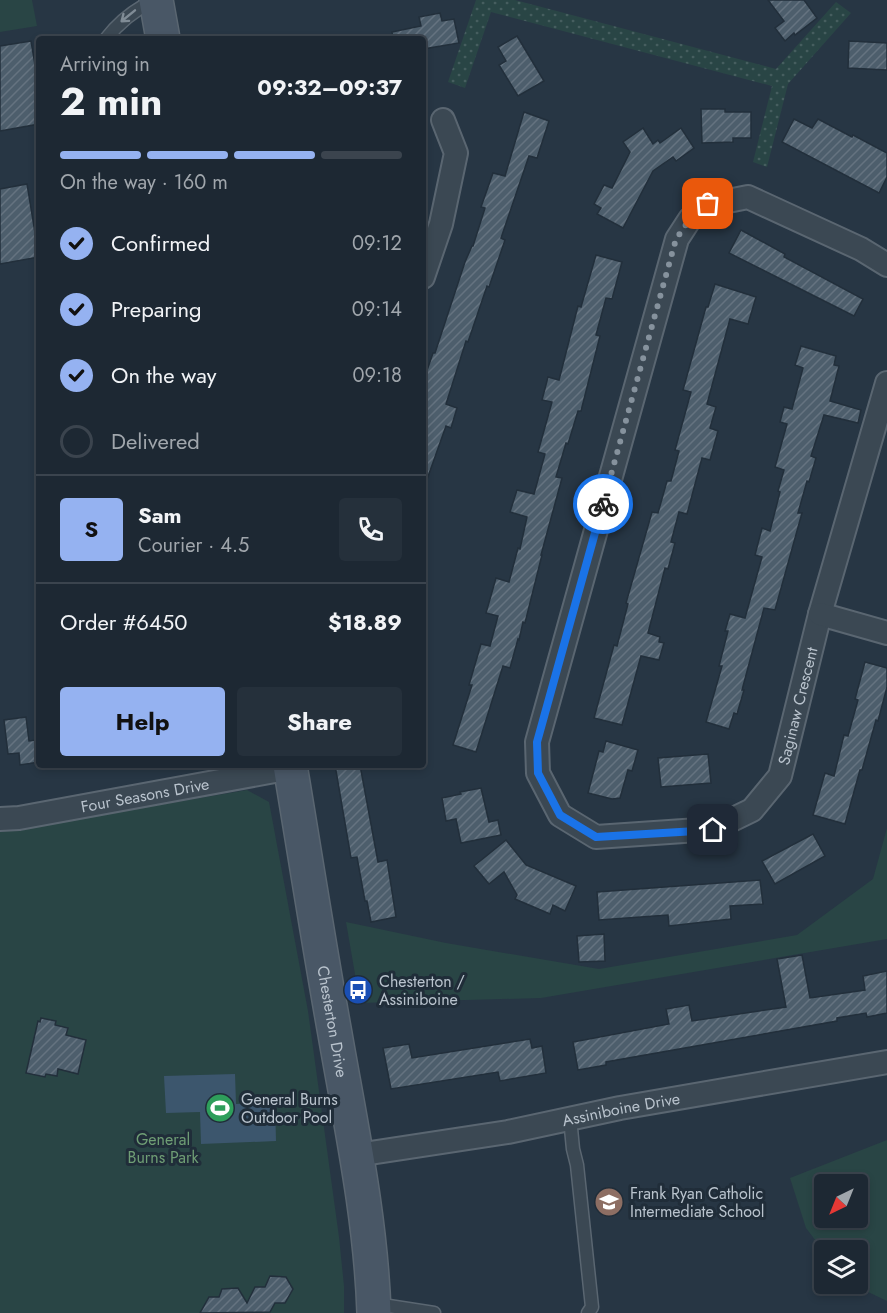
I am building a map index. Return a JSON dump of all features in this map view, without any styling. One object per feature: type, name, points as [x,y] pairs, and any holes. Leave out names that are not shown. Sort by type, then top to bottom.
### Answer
[{"type":"street","points":[[155,0],[162,36]]},
{"type":"street","points":[[426,269],[441,224],[456,153],[443,120]]},
{"type":"street","name":"Saginaw Crescent","points":[[887,264],[861,249],[748,197],[708,204],[690,219],[676,239],[537,742],[538,773],[560,815],[596,837],[713,830],[752,810],[780,776],[820,614],[887,383]]},
{"type":"street","points":[[820,614],[887,633]]},
{"type":"street","name":"Four Seasons Drive","points":[[0,819],[19,818],[280,768]]},
{"type":"street","name":"Chesterton Drive","points":[[290,768],[357,1155],[371,1258],[373,1308]]},
{"type":"street","name":"Assiniboine Drive","points":[[357,1155],[508,1132],[631,1106],[887,1062]]},
{"type":"lane","points":[[108,36],[116,26],[137,9],[155,0]]},
{"type":"lane","points":[[570,1118],[592,1307],[588,1313]]},
{"type":"lane","points":[[373,1308],[434,1313]]},
{"type":"green space","points":[[0,0],[32,0],[37,26],[0,32]]},
{"type":"green space","points":[[476,0],[515,0],[776,69],[836,2],[851,13],[788,84],[767,167],[753,162],[772,86],[491,12],[465,88],[448,82]]},
{"type":"green space","name":"General Burns Park","points":[[247,790],[269,802],[308,1011],[339,1237],[344,1313],[0,1313],[0,832]]},
{"type":"green space","points":[[887,828],[887,939],[541,998],[360,1003],[346,922],[446,943],[599,969],[797,935],[873,879]]},
{"type":"green space","points":[[887,1140],[887,1301],[868,1292],[868,1240],[815,1240],[806,1228],[790,1178]]},
{"type":"water","name":"General Burns Outdoor Pool","points":[[235,1074],[236,1104],[275,1102],[276,1141],[201,1144],[200,1112],[166,1113],[164,1076]]},
{"type":"building","points":[[768,0],[804,0],[817,18],[785,41],[775,28],[784,21]]},
{"type":"building","points":[[440,13],[442,21],[454,19],[459,43],[426,48],[426,36],[393,36],[392,32],[421,26],[419,17]]},
{"type":"building","points":[[517,36],[544,81],[518,96],[499,65],[506,61],[498,47]]},
{"type":"building","points":[[31,41],[36,71],[36,125],[0,131],[0,46]]},
{"type":"building","points":[[849,41],[887,43],[887,70],[848,68]]},
{"type":"building","points":[[701,109],[751,112],[751,138],[733,138],[733,142],[702,143]]},
{"type":"building","points":[[524,112],[549,121],[537,158],[529,156],[501,238],[505,240],[468,342],[466,341],[446,404],[457,408],[451,428],[446,426],[426,482],[426,373],[465,262],[473,246],[485,208],[481,207],[493,173],[505,176]]},
{"type":"building","points":[[794,119],[812,128],[818,119],[887,153],[887,177],[879,193],[782,142]]},
{"type":"building","points":[[643,128],[653,144],[658,140],[660,143],[681,128],[694,148],[676,161],[673,157],[653,171],[623,228],[597,214],[601,208],[594,204],[604,185],[612,188],[630,152],[623,142]]},
{"type":"building","points":[[27,184],[36,239],[36,258],[0,264],[0,189]]},
{"type":"building","points":[[741,230],[785,254],[784,257],[863,299],[854,316],[729,253]]},
{"type":"building","points":[[596,255],[622,262],[612,299],[606,298],[596,335],[600,336],[581,411],[578,411],[556,477],[562,478],[525,623],[523,622],[510,668],[503,666],[476,752],[453,745],[472,685],[469,685],[481,644],[490,646],[498,616],[486,613],[496,578],[509,582],[518,548],[520,549],[527,517],[510,512],[517,490],[534,494],[545,454],[538,452],[552,402],[542,400],[548,377],[559,380],[578,306],[581,307]]},
{"type":"building","points":[[715,284],[756,297],[748,324],[730,319],[707,404],[716,407],[710,428],[718,431],[710,460],[702,458],[687,514],[679,512],[671,542],[675,543],[668,569],[665,568],[648,633],[660,637],[659,642],[664,643],[659,660],[641,656],[622,725],[594,718],[614,645],[617,646],[628,604],[626,603],[652,512],[658,513],[667,481],[671,481],[679,451],[675,450],[691,392],[683,390],[706,307],[708,307]]},
{"type":"building","points":[[801,346],[836,356],[834,365],[839,366],[830,401],[861,410],[858,423],[824,415],[811,456],[816,458],[798,513],[802,513],[775,610],[764,608],[742,690],[744,690],[737,714],[734,713],[729,729],[706,722],[722,666],[719,666],[730,614],[745,618],[762,557],[755,555],[762,528],[770,531],[780,492],[778,491],[784,470],[775,467],[787,424],[780,422],[784,407],[792,409],[803,368],[795,365]]},
{"type":"building","points":[[865,662],[887,668],[887,687],[845,824],[813,815],[825,773],[834,776],[844,735],[848,736]]},
{"type":"building","points":[[26,717],[29,741],[36,740],[36,762],[20,765],[19,753],[8,754],[4,720]]},
{"type":"building","points":[[606,741],[638,750],[632,771],[628,770],[620,798],[612,799],[588,793],[599,751],[603,752]]},
{"type":"building","points":[[708,754],[711,783],[661,787],[658,758]]},
{"type":"building","points":[[336,768],[361,768],[378,862],[387,860],[396,917],[371,922],[357,857],[351,858]]},
{"type":"building","points":[[481,788],[489,822],[498,820],[501,835],[461,843],[456,819],[446,821],[442,798]]},
{"type":"building","points":[[813,834],[825,856],[775,884],[762,861]]},
{"type":"building","points":[[506,840],[526,865],[576,886],[565,911],[553,905],[550,914],[515,899],[517,895],[504,872],[489,884],[474,866]]},
{"type":"building","points":[[760,880],[763,904],[730,906],[731,919],[669,926],[668,915],[599,920],[597,892]]},
{"type":"building","points":[[604,934],[605,961],[579,962],[577,936]]},
{"type":"building","points":[[802,955],[810,998],[865,990],[863,976],[887,971],[887,1013],[867,1017],[866,1013],[837,1018],[837,1021],[606,1062],[606,1065],[578,1070],[573,1042],[669,1024],[666,1009],[689,1005],[692,1021],[786,1007],[777,959]]},
{"type":"building","points":[[41,1018],[56,1021],[55,1025],[68,1028],[66,1035],[86,1040],[78,1074],[58,1069],[57,1076],[46,1074],[45,1077],[26,1073],[38,1021],[40,1022]]},
{"type":"building","points":[[530,1039],[532,1048],[542,1046],[546,1073],[500,1081],[498,1072],[391,1089],[383,1048],[409,1044],[412,1058]]},
{"type":"building","points":[[270,1276],[286,1277],[293,1289],[285,1303],[275,1303],[270,1312],[200,1313],[209,1297],[219,1297],[222,1289],[238,1288],[247,1303],[255,1287],[265,1287]]},
{"type":"way so far","points":[[603,504],[676,239],[690,219],[708,204]]},
{"type":"place","name":"Chesterton / Assiniboine","points":[[358,990]]},
{"type":"place","name":"General Burns Outdoor Pool","points":[[220,1108]]},
{"type":"place","name":"Frank Ryan Catholic Intermediate School","points":[[609,1202]]},
{"type":"route","points":[[603,504],[537,742],[538,773],[560,815],[596,837],[713,830]]}]
